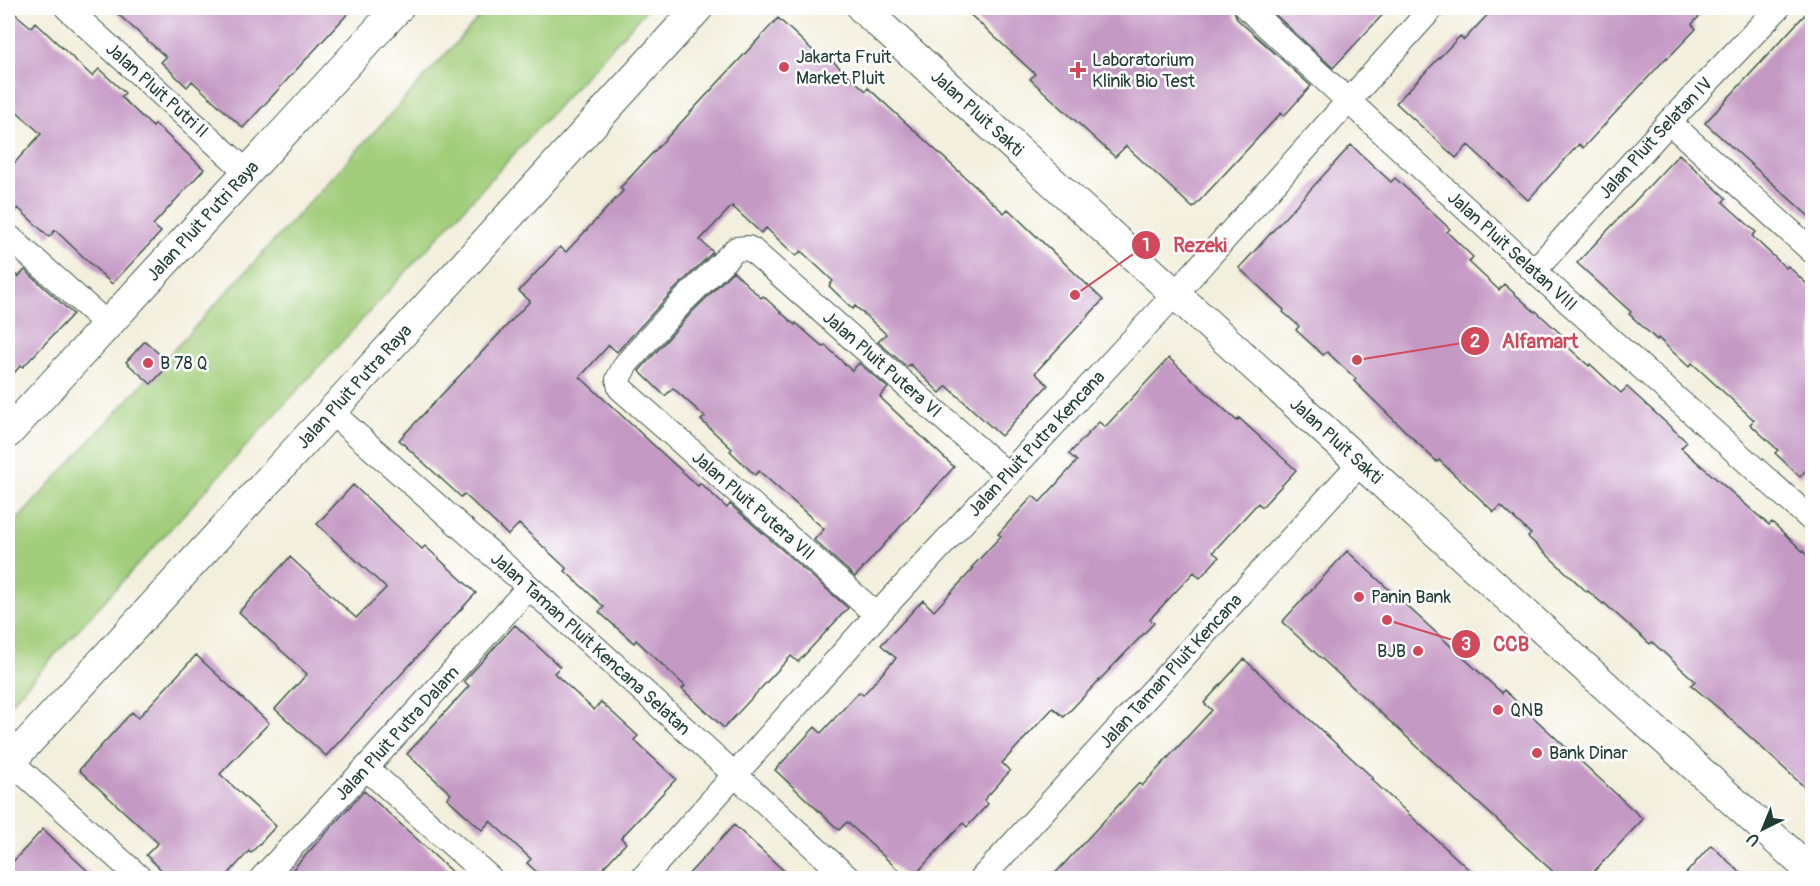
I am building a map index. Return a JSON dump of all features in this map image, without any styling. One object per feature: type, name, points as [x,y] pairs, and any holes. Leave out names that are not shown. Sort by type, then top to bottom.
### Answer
[{"type":"street","name":"Jalan Pluit Putri II","points":[[67,8],[247,172]]},
{"type":"street","name":"Jalan Pluit Putri Raya","points":[[8,433],[398,8]]},
{"type":"street","name":"Jalan Pluit Putra Raya","points":[[8,761],[331,412],[698,8]]},
{"type":"street","name":"Jalan Pluit Sakti","points":[[862,8],[1548,635],[1812,872]]},
{"type":"street","name":"Jalan Pluit Selatan VIII","points":[[1247,8],[1534,271],[1812,520]]},
{"type":"street","name":"Jalan Pluit Putra Kencana","points":[[643,879],[877,615],[1176,294],[1432,8]]},
{"type":"street","name":"Jalan Pluit Selatan IV","points":[[1534,271],[1778,8]]},
{"type":"street","points":[[1670,122],[1812,251]]},
{"type":"street","points":[[8,236],[108,325]]},
{"type":"street","name":"Jalan Pluit Putera VII","points":[[758,254],[748,248],[736,249],[682,302],[633,357],[620,373],[618,379],[620,388],[877,615]]},
{"type":"street","name":"Jalan Pluit Putera VI","points":[[758,254],[1008,475]]},
{"type":"street","name":"Jalan Taman Pluit Kencana Selatan","points":[[331,412],[529,587],[848,879]]},
{"type":"street","name":"Jalan Taman Pluit Kencana","points":[[982,879],[1360,462]]},
{"type":"street","name":"Jalan Pluit Putra Dalam","points":[[262,879],[366,768],[529,587]]},
{"type":"street","points":[[8,761],[140,879]]},
{"type":"street","points":[[366,768],[490,879]]},
{"type":"green space","points":[[488,8],[648,8],[8,706],[8,530]]},
{"type":"building","points":[[8,8],[31,27],[35,22],[92,76],[99,69],[125,93],[121,97],[153,127],[155,124],[204,169],[153,225],[161,232],[112,284],[55,230],[49,237],[18,208],[8,220],[8,170],[41,134],[12,107],[16,103],[8,95]]},
{"type":"building","points":[[111,8],[353,8],[243,128],[192,81],[187,87],[161,62],[166,57]]},
{"type":"building","points":[[963,8],[1233,8],[1237,19],[1311,86],[1284,116],[1281,113],[1193,208],[1126,146],[1115,157],[1030,79],[1035,74]]},
{"type":"building","points":[[1268,8],[1389,8],[1333,68]]},
{"type":"building","points":[[1494,8],[1707,8],[1692,24],[1696,29],[1583,148],[1579,144],[1528,200],[1468,145],[1456,158],[1396,103],[1460,36],[1464,40]]},
{"type":"building","points":[[1812,8],[1812,219],[1705,123]]},
{"type":"building","points":[[778,18],[824,61],[828,57],[866,91],[868,88],[1004,213],[1008,209],[1103,300],[1035,373],[1048,385],[1001,436],[947,386],[940,393],[910,364],[907,367],[878,342],[886,334],[855,306],[853,309],[829,286],[833,281],[801,251],[796,256],[766,228],[761,233],[732,206],[700,240],[713,252],[672,292],[617,352],[609,345],[580,377],[698,486],[700,483],[727,508],[730,504],[848,608],[798,662],[791,656],[724,728],[682,689],[685,686],[636,640],[634,643],[599,612],[604,607],[519,524],[508,535],[464,494],[461,497],[399,440],[530,301],[519,291],[560,247],[566,252],[623,191],[620,188]]},
{"type":"building","points":[[1351,145],[1391,182],[1395,178],[1450,229],[1447,232],[1473,257],[1469,262],[1499,290],[1504,284],[1536,311],[1562,335],[1559,339],[1621,393],[1627,387],[1687,442],[1681,448],[1769,525],[1772,522],[1812,560],[1812,794],[1691,685],[1695,681],[1652,642],[1650,644],[1604,603],[1587,592],[1528,537],[1531,534],[1501,506],[1494,512],[1439,460],[1437,462],[1354,381],[1356,379],[1327,352],[1323,355],[1296,330],[1299,326],[1239,268]]},
{"type":"building","points":[[1679,154],[1726,198],[1723,202],[1756,232],[1752,236],[1812,289],[1812,463],[1800,477],[1775,453],[1778,450],[1750,424],[1754,420],[1692,363],[1689,367],[1658,338],[1657,340],[1629,314],[1631,312],[1577,263]]},
{"type":"building","points":[[8,267],[18,277],[25,270],[73,314],[8,380]]},
{"type":"building","points":[[733,271],[761,298],[763,296],[823,347],[825,345],[852,371],[859,363],[888,388],[880,396],[882,399],[954,467],[855,577],[814,540],[824,529],[759,471],[755,475],[730,451],[732,449],[701,420],[705,417],[673,388],[665,396],[639,371]]},
{"type":"building","name":"B 78 Q","points":[[145,341],[170,364],[151,384],[126,362]]},
{"type":"building","points":[[1169,358],[1237,421],[1239,418],[1296,470],[1262,507],[1258,503],[1213,552],[1219,557],[1200,578],[1194,572],[1150,619],[1154,623],[1064,717],[1053,708],[1002,763],[1010,771],[984,800],[988,804],[967,827],[963,823],[911,879],[908,879],[847,822],[839,830],[775,770],[815,727],[821,733],[859,692],[863,695],[896,658],[881,645],[923,600],[934,611],[973,569],[971,568],[1001,536],[998,534],[1033,496],[1040,502],[1077,461],[1069,454],[1099,422],[1105,427]]},
{"type":"building","points":[[353,485],[422,549],[425,546],[476,593],[326,756],[275,709],[307,674],[239,612],[290,557],[356,618],[386,588],[317,524]]},
{"type":"building","points":[[1347,551],[1502,693],[1504,690],[1643,819],[1587,879],[1561,879],[1282,622]]},
{"type":"building","points":[[515,625],[560,667],[554,673],[594,710],[601,702],[638,736],[634,740],[676,779],[621,838],[626,843],[593,879],[544,879],[527,863],[531,859],[490,821],[482,830],[447,798],[451,794],[407,754],[469,686],[464,681]]},
{"type":"building","points":[[196,655],[269,723],[220,774],[276,826],[224,879],[171,879],[146,855],[158,843],[79,770],[132,712],[138,718]]},
{"type":"building","points":[[1244,659],[1479,879],[1050,879],[1139,783],[1142,786],[1212,710],[1204,703]]},
{"type":"building","points":[[364,791],[418,840],[459,879],[284,879]]},
{"type":"building","points":[[734,825],[793,879],[684,879]]},
{"type":"building","points":[[43,829],[96,879],[8,879],[8,867]]},
{"type":"building","points":[[1711,845],[1747,879],[1681,879]]},
{"type":"place","name":"Jakarta Fruit Market Pluit","points":[[784,67]]},
{"type":"place","name":"Laboratorium Klinik Bio Test","points":[[1078,70]]},
{"type":"place","name":"Rezeki","points":[[1075,295]]},
{"type":"place","name":"Alfamart","points":[[1357,360]]},
{"type":"place","name":"B 78 Q","points":[[148,363]]},
{"type":"place","name":"Panin Bank","points":[[1359,597]]},
{"type":"place","name":"CCB","points":[[1387,620]]},
{"type":"place","name":"BJB","points":[[1418,651]]},
{"type":"place","name":"QNB","points":[[1498,710]]},
{"type":"place","name":"Bank Dinar","points":[[1537,753]]}]
